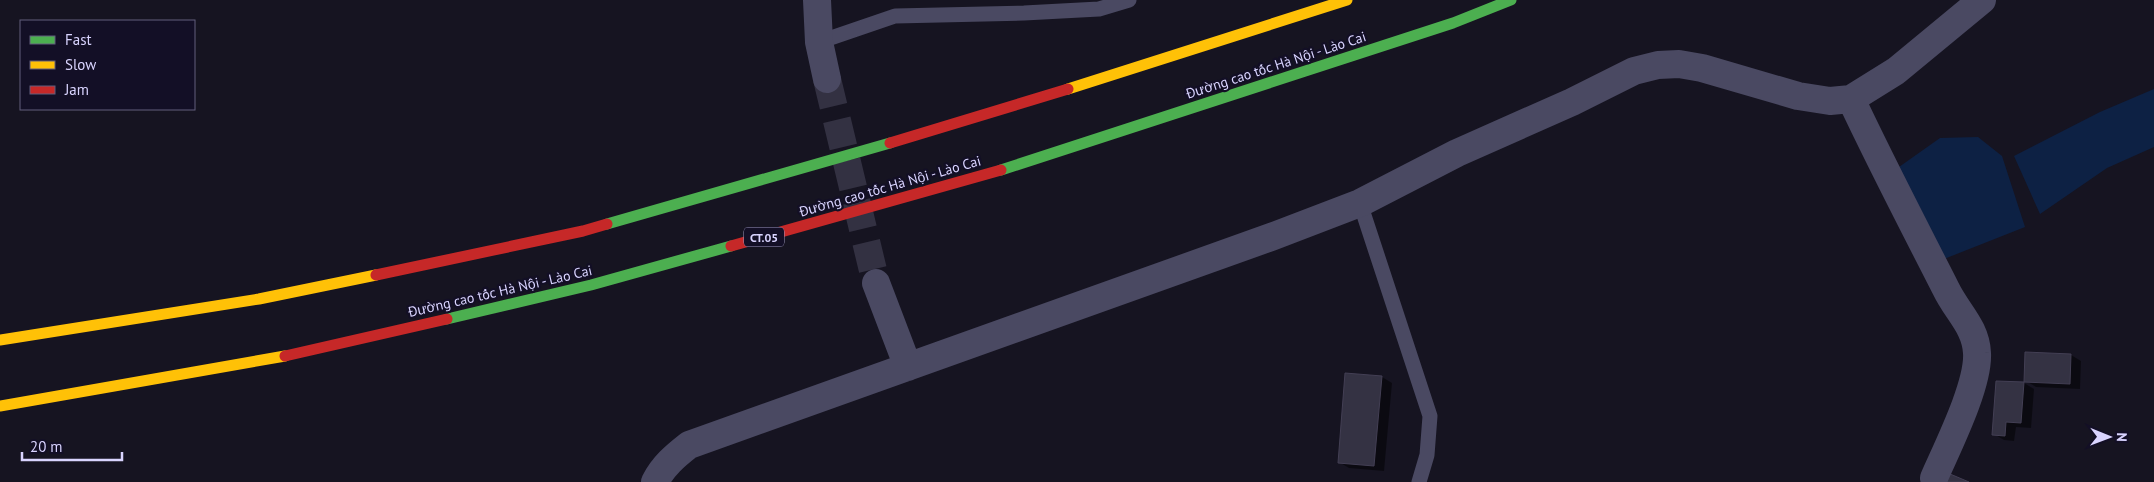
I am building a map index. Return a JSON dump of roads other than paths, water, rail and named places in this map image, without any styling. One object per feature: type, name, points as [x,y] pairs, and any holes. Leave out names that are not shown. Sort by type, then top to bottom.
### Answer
[{"type":"highway","points":[[0,340],[259,299],[583,231],[973,119],[1347,0]]},
{"type":"highway","name":"Đường cao tốc Hà Nội - Lào Cai","points":[[0,406],[264,361],[591,285],[990,174],[1453,23],[1511,0]]},
{"type":"street","points":[[817,0],[818,42],[827,79]]},
{"type":"street","points":[[655,482],[660,472],[672,458],[689,445],[1271,237],[1360,203],[1457,153],[1572,102],[1634,71],[1658,65],[1679,64],[1702,68],[1798,96],[1830,100],[1851,99],[1896,71],[1982,0]]},
{"type":"street","points":[[1851,99],[1949,295],[1968,323],[1975,338],[1977,355],[1974,378],[1934,478]]},
{"type":"street","points":[[876,283],[908,367]]},
{"type":"lane","points":[[818,42],[895,16],[1099,9],[1129,0]]},
{"type":"lane","points":[[1360,203],[1430,416],[1427,454],[1419,482]]},
{"type":"water","points":[[2154,89],[2154,147],[2107,168],[2040,214],[2014,156],[2100,112]]},
{"type":"water","points":[[1978,137],[2002,156],[2025,227],[1944,259],[1899,167],[1940,138]]},
{"type":"tunnel","points":[[827,79],[876,283]]}]
